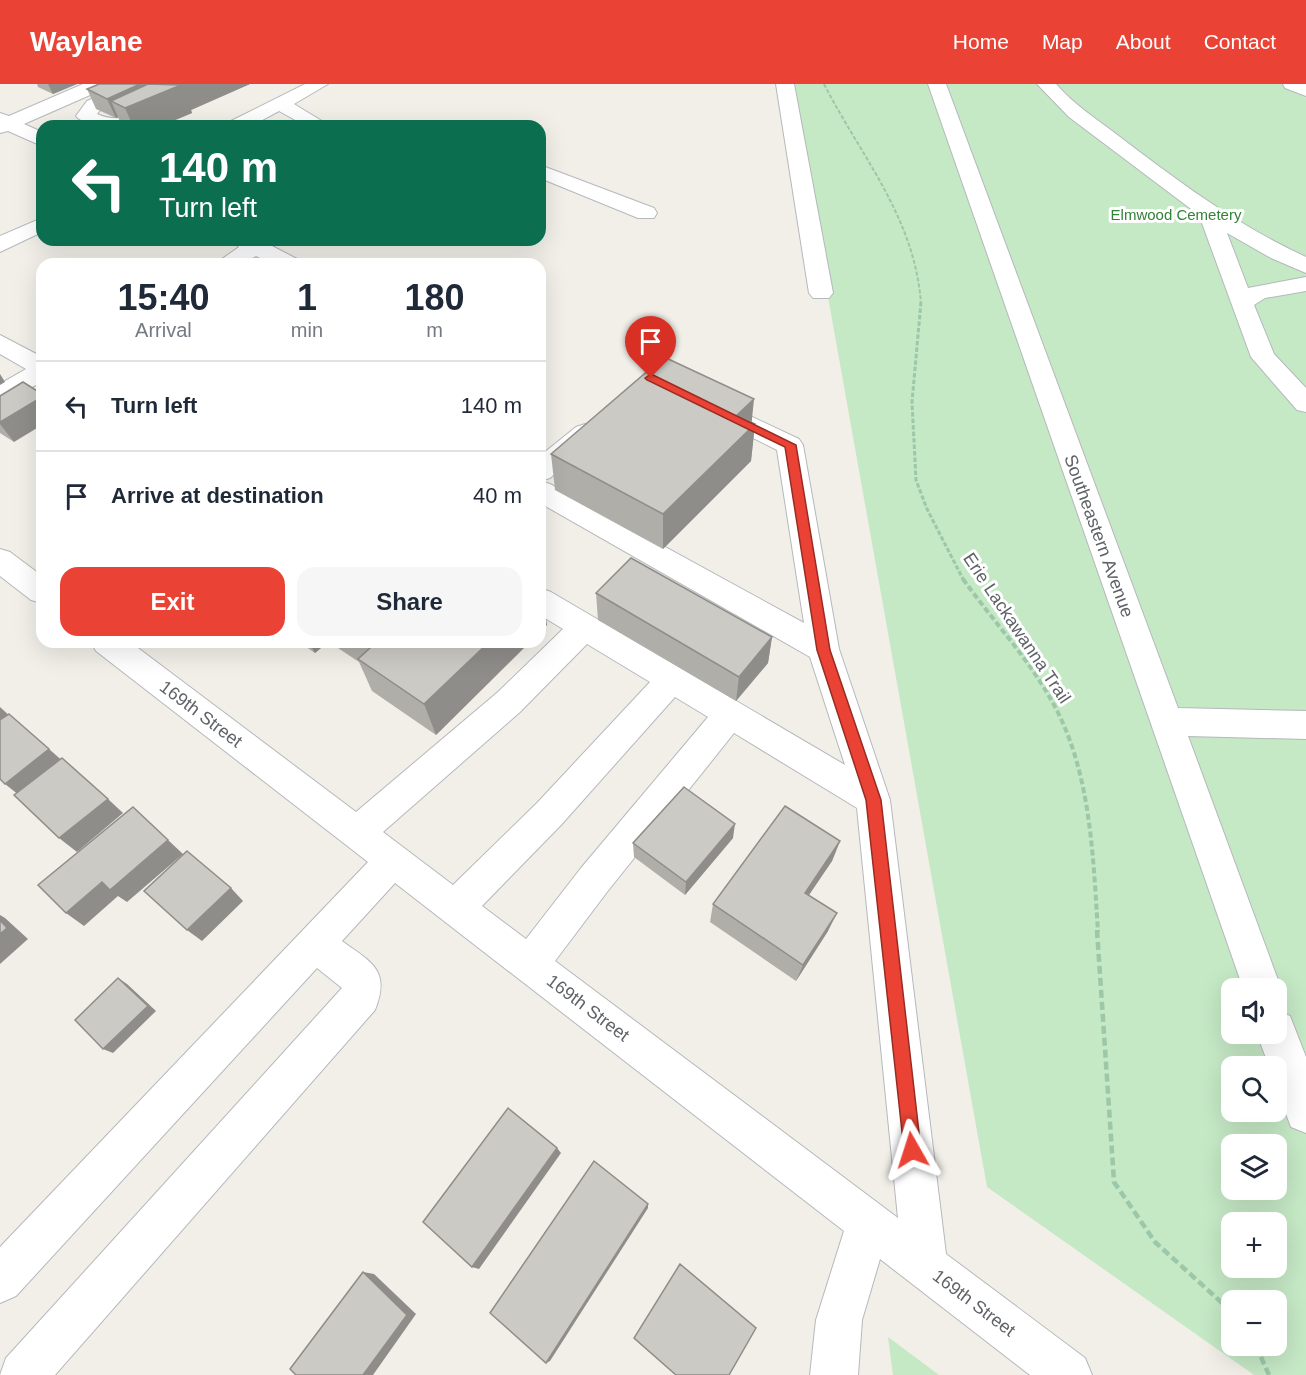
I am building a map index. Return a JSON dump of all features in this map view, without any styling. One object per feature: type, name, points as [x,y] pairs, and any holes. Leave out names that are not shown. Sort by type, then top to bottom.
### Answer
[{"type":"street","points":[[3,123],[99,84]]},
{"type":"street","points":[[94,120],[86,116],[94,105],[140,84]]},
{"type":"street","points":[[139,120],[213,84]]},
{"type":"street","points":[[248,120],[320,84]]},
{"type":"street","points":[[785,84],[821,293]]},
{"type":"street","name":"Southeastern Avenue","points":[[937,84],[1258,978]]},
{"type":"street","points":[[1046,84],[1061,99],[1210,215],[1254,241],[1306,266]]},
{"type":"street","points":[[1292,84],[1306,90]]},
{"type":"street","points":[[280,104],[309,120]]},
{"type":"street","points":[[3,123],[36,137]]},
{"type":"street","points":[[546,173],[646,213]]},
{"type":"street","points":[[1210,215],[1263,357],[1306,404]]},
{"type":"street","points":[[0,245],[36,227]]},
{"type":"street","points":[[234,258],[250,246]]},
{"type":"street","points":[[261,246],[280,258]]},
{"type":"street","points":[[1242,302],[1258,292],[1306,284]]},
{"type":"street","points":[[0,343],[36,365]]},
{"type":"street","points":[[0,395],[36,373]]},
{"type":"street","points":[[694,398],[790,445],[823,650],[873,800],[926,1266]]},
{"type":"street","points":[[546,466],[608,414]]},
{"type":"street","points":[[546,494],[823,650]]},
{"type":"street","points":[[0,560],[36,587]]},
{"type":"street","points":[[546,604],[873,800]]},
{"type":"street","points":[[357,832],[509,702],[584,627]]},
{"type":"street","name":"169th Street","points":[[115,648],[1068,1375]]},
{"type":"street","points":[[455,908],[549,814],[672,679]]},
{"type":"street","points":[[530,964],[594,880],[730,714]]},
{"type":"street","points":[[1166,722],[1306,725]]},
{"type":"street","points":[[0,1280],[393,860]]},
{"type":"street","points":[[23,1375],[361,996],[362,980],[315,943]]},
{"type":"street","points":[[1281,1044],[1306,1112]]},
{"type":"street","points":[[834,1375],[839,1320],[869,1223]]},
{"type":"path","name":"Erie Lackawanna Trail","points":[[824,84],[844,123],[888,192],[902,222],[919,280],[921,309],[912,402],[912,441],[916,480],[927,509],[963,580],[1028,665],[1054,705],[1071,745],[1090,832],[1114,1182],[1155,1242],[1221,1302]]},
{"type":"path","points":[[1260,1356],[1269,1375]]},
{"type":"green space","name":"Elmwood Cemetery","points":[[790,84],[1306,84],[1306,1375],[1254,1375],[1227,1356],[1287,1356],[1287,1290],[1221,1290],[1221,1352],[987,1187]]},
{"type":"green space","points":[[888,1337],[939,1375],[893,1375]]},
{"type":"building","points":[[99,84],[140,84],[107,99],[87,89]]},
{"type":"building","points":[[148,84],[181,85],[125,108],[111,101]]},
{"type":"building","points":[[664,357],[754,399],[737,415],[755,424],[663,514],[551,454]]},
{"type":"building","points":[[23,382],[36,390],[36,401],[0,422],[0,396]]},
{"type":"building","points":[[631,558],[772,637],[739,677],[596,593]]},
{"type":"building","points":[[370,648],[483,648],[424,704],[358,659]]},
{"type":"building","points":[[9,714],[49,749],[5,784],[0,779],[0,720]]},
{"type":"building","points":[[62,758],[108,799],[59,838],[14,795]]},
{"type":"building","points":[[684,787],[735,824],[686,882],[633,843]]},
{"type":"building","points":[[785,806],[840,841],[805,893],[837,913],[803,965],[713,904]]},
{"type":"building","points":[[133,807],[168,840],[110,890],[102,882],[66,913],[38,885]]},
{"type":"building","points":[[187,851],[231,888],[187,930],[144,891]]},
{"type":"building","points":[[0,920],[7,928],[0,934]]},
{"type":"building","points":[[118,978],[148,1006],[103,1049],[75,1020]]},
{"type":"building","points":[[508,1108],[557,1148],[472,1267],[423,1222]]},
{"type":"building","points":[[594,1161],[648,1204],[546,1363],[490,1313]]},
{"type":"building","points":[[680,1264],[756,1328],[729,1375],[676,1375],[634,1338]]},
{"type":"building","points":[[363,1272],[407,1315],[363,1375],[296,1375],[290,1369]]},
{"type":"route","points":[[651,378],[790,445],[823,650],[873,800],[912,1150]]}]
